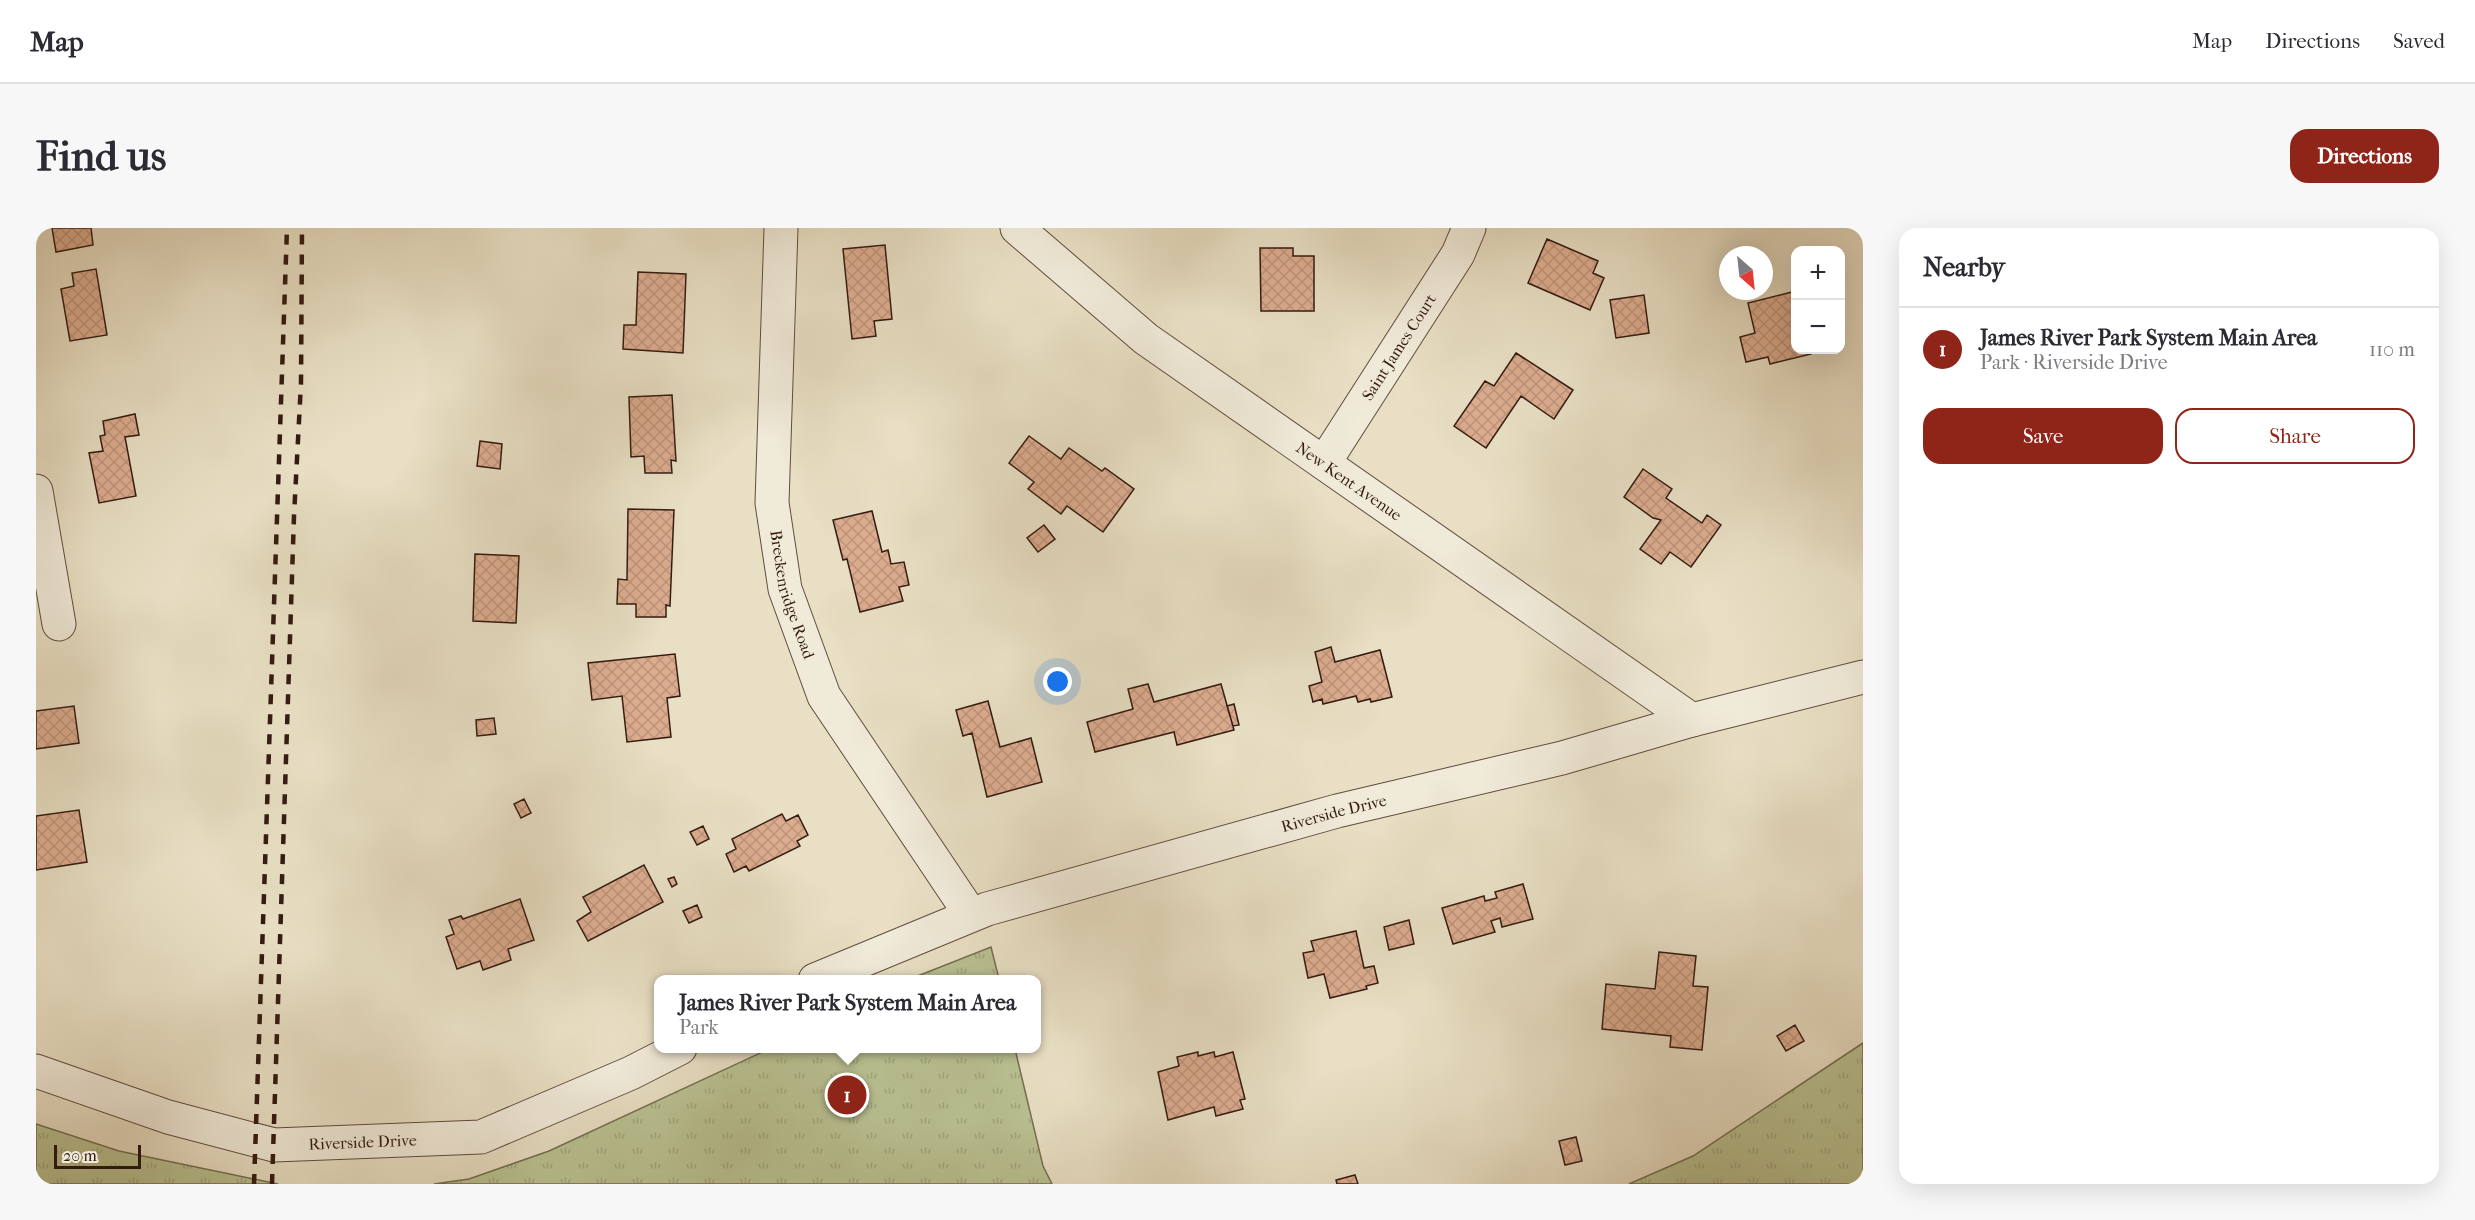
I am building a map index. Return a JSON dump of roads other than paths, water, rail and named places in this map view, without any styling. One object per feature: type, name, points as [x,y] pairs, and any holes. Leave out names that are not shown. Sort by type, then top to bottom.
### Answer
[{"type":"street","name":"Breckenridge Road","points":[[781,228],[772,503],[785,589],[824,696],[971,915]]},
{"type":"street","name":"New Kent Avenue","points":[[1017,228],[1146,339],[1692,720]]},
{"type":"street","name":"Saint James Court","points":[[1324,463],[1458,254],[1469,228]]},
{"type":"street","points":[[36,491],[59,624]]},
{"type":"street","name":"Riverside Drive","points":[[827,975],[971,915],[1337,811],[1562,758],[1692,720],[1863,677]]},
{"type":"street","name":"Riverside Drive","points":[[36,1071],[168,1117],[274,1145],[481,1137],[631,1073],[670,1053]]},
{"type":"railway","points":[[254,1184],[287,228]]},
{"type":"railway","points":[[272,1184],[294,516],[301,383],[302,228]]},
{"type":"place","name":"James River Park System Main Area","points":[[847,1095]]}]
